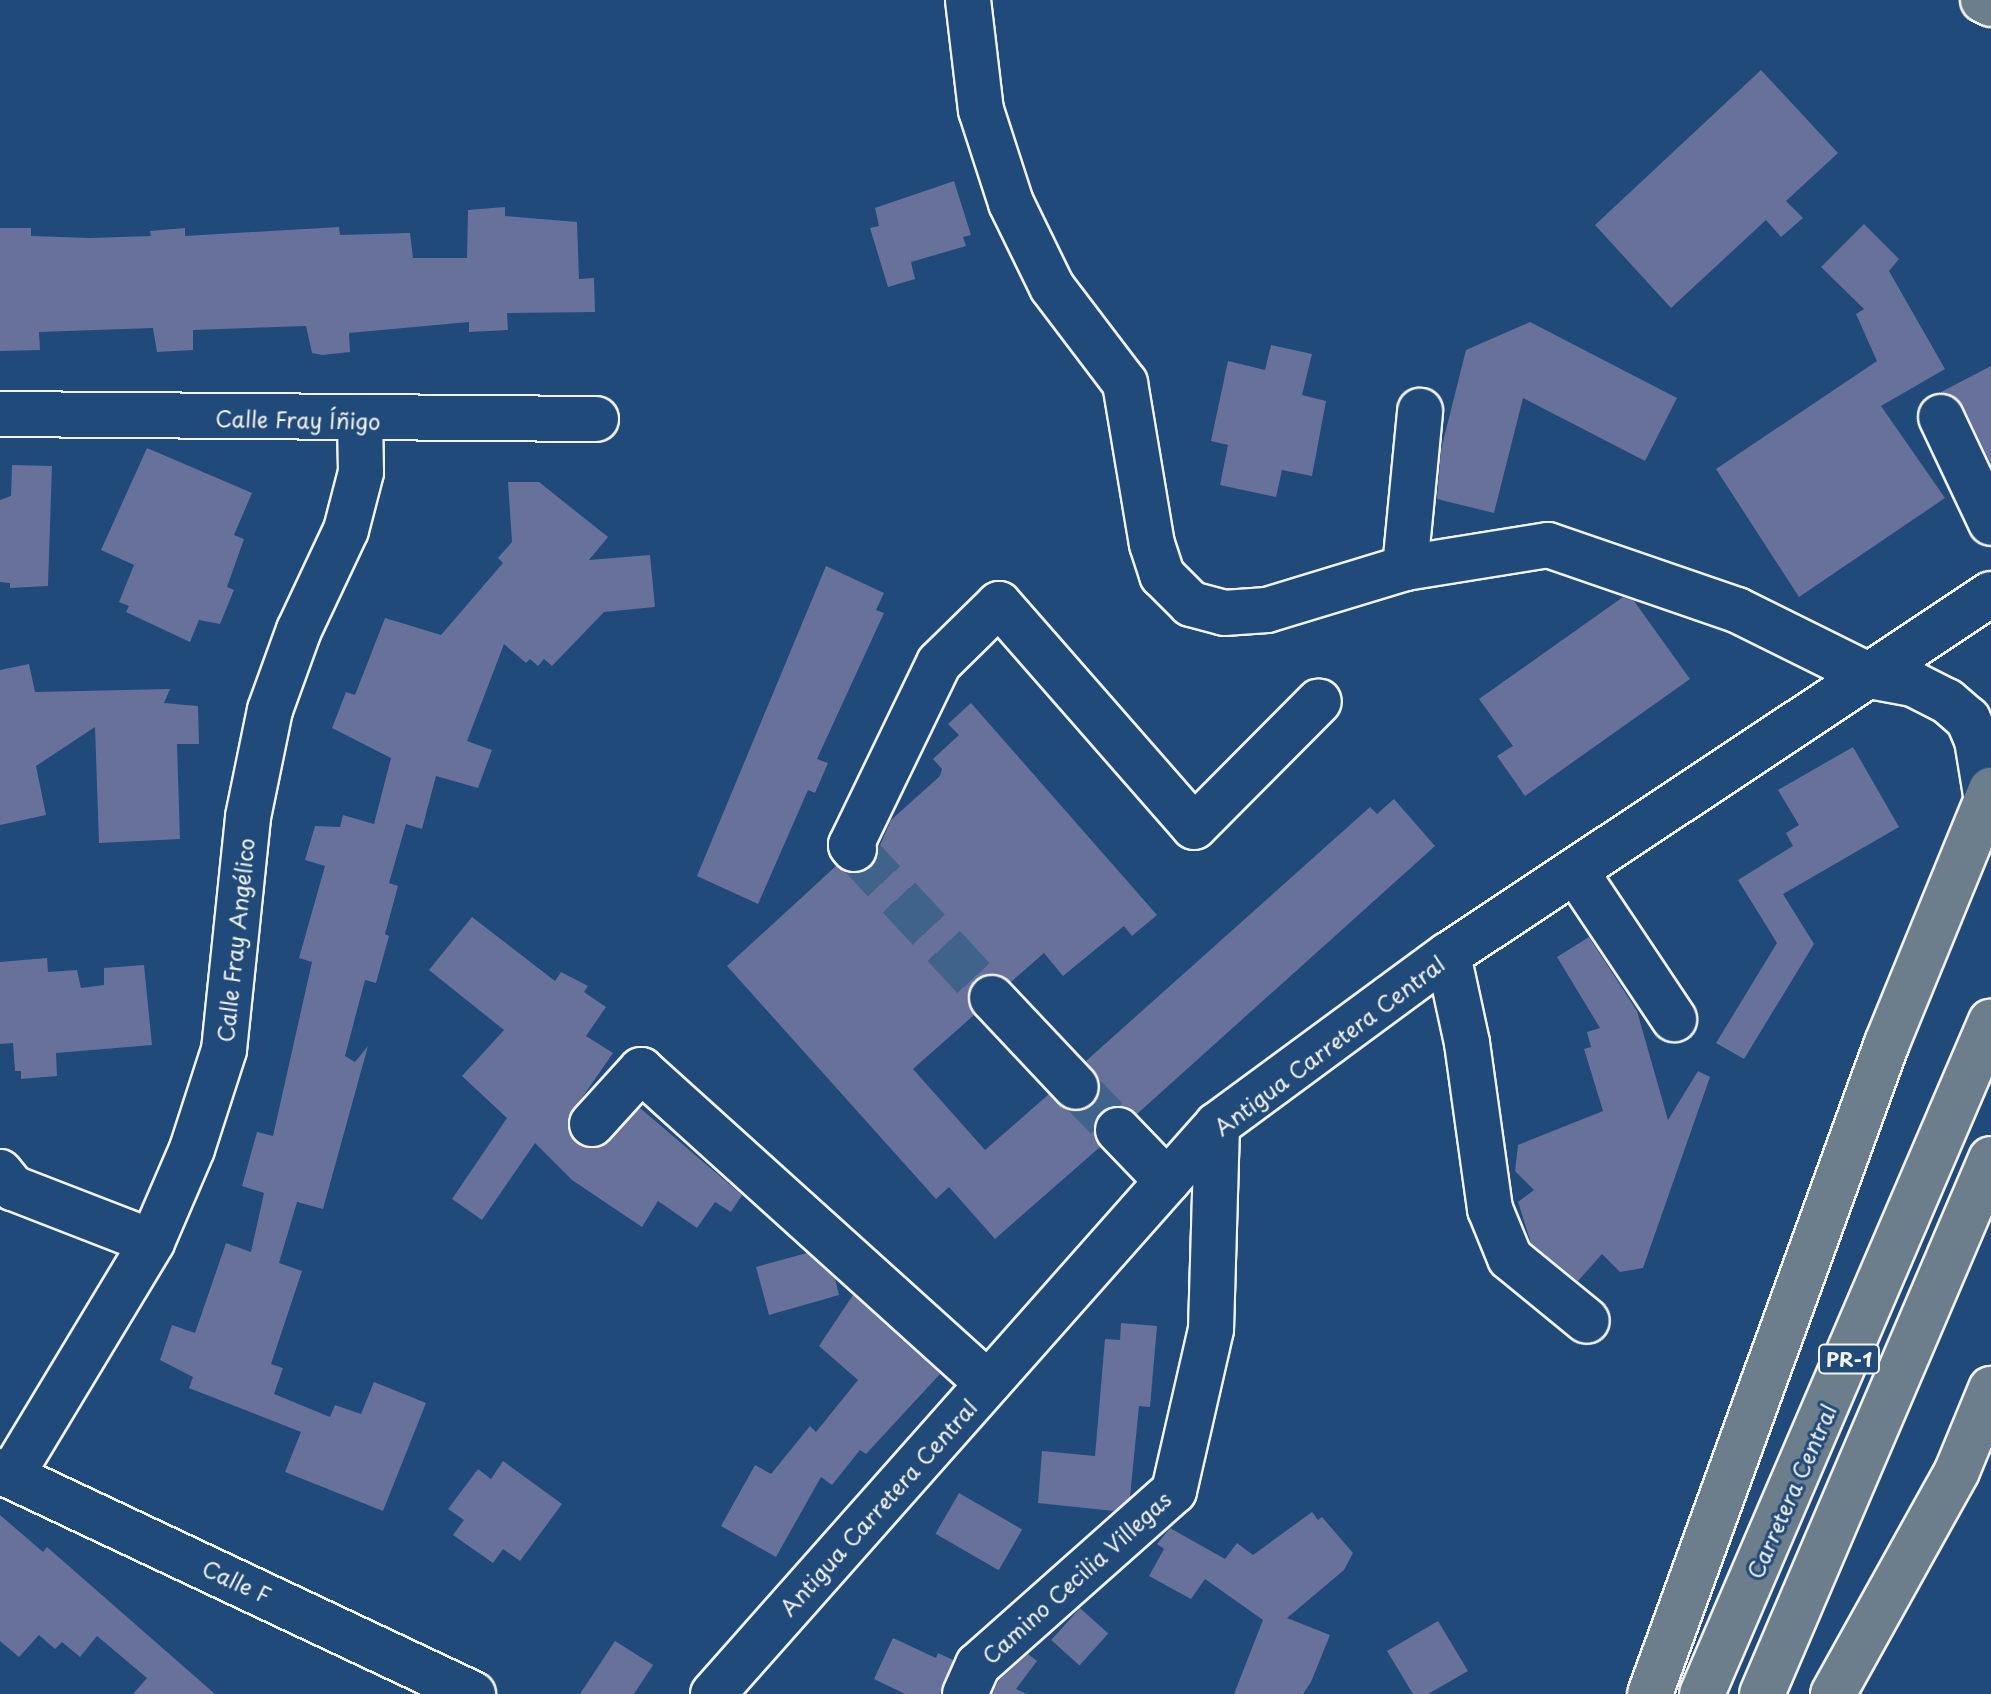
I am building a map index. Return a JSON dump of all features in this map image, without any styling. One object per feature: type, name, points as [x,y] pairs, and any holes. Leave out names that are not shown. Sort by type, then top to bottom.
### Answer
[{"type":"highway","points":[[1983,0],[1991,4]]},
{"type":"highway","points":[[1650,1694],[1887,1043],[1989,796]]},
{"type":"highway","name":"Carretera Central","points":[[1702,1694],[1991,1021]]},
{"type":"highway","name":"PR-1","points":[[1762,1694],[1991,1159]]},
{"type":"highway","points":[[1833,1694],[1957,1471],[1991,1389]]},
{"type":"street","points":[[968,0],[981,110],[1011,203],[1052,287],[1125,383],[1152,544],[1162,575],[1191,604],[1224,613],[1267,610],[1405,568],[1548,545],[1737,610],[1870,676],[1913,684],[1947,701],[1968,719],[1977,740],[1989,796]]},
{"type":"street","points":[[1405,568],[1420,411]]},
{"type":"street","name":"Calle Fray Íñigo","points":[[0,414],[360,420],[596,419]]},
{"type":"street","points":[[1941,417],[1991,523]]},
{"type":"street","name":"Calle Fray Angélico","points":[[6,1474],[152,1242],[192,1149],[224,1050],[248,817],[270,710],[299,630],[346,530],[361,472],[360,420]]},
{"type":"street","name":"Antigua Carretera Central","points":[[713,1694],[1217,1125],[1448,955],[1991,594]]},
{"type":"street","points":[[854,849],[851,845],[939,663],[999,604],[1194,827],[1319,701]]},
{"type":"street","points":[[1576,872],[1674,1019]]},
{"type":"street","points":[[1448,955],[1467,1043],[1490,1209],[1510,1258],[1587,1321]]},
{"type":"street","points":[[992,998],[1076,1087]]},
{"type":"street","points":[[592,1124],[641,1070],[988,1383]]},
{"type":"street","name":"Camino Cecilia Villegas","points":[[965,1694],[978,1665],[1174,1491],[1211,1329],[1217,1125]]},
{"type":"street","points":[[1118,1130],[1167,1181]]},
{"type":"street","points":[[0,1172],[13,1188],[152,1242]]},
{"type":"street","name":"Calle F","points":[[6,1474],[473,1694]]},
{"type":"building","points":[[1761,70],[1838,153],[1786,201],[1803,218],[1781,237],[1766,220],[1671,308],[1595,225]]},
{"type":"building","points":[[954,181],[971,235],[963,237],[966,246],[911,262],[915,279],[888,287],[870,228],[879,226],[875,208]]},
{"type":"building","points":[[505,207],[505,216],[577,222],[579,279],[594,278],[595,312],[507,313],[508,330],[469,332],[469,322],[349,333],[350,352],[322,355],[312,353],[306,326],[193,330],[193,350],[157,352],[153,328],[39,332],[40,350],[0,351],[0,228],[31,228],[31,236],[90,238],[151,236],[150,231],[185,228],[185,236],[339,227],[340,235],[410,233],[413,258],[467,258],[468,210]]},
{"type":"building","points":[[1864,224],[1899,259],[1889,271],[1945,369],[1881,406],[1945,498],[1799,597],[1716,469],[1877,361],[1856,314],[1864,309],[1821,267]]},
{"type":"building","points":[[1530,322],[1677,398],[1645,461],[1523,398],[1494,513],[1437,499],[1441,450],[1466,350]]},
{"type":"building","points":[[1271,345],[1312,354],[1302,395],[1326,401],[1312,476],[1282,470],[1276,497],[1220,485],[1228,445],[1211,441],[1228,361],[1265,370]]},
{"type":"building","points":[[1991,366],[1991,464],[1963,406],[1941,392]]},
{"type":"building","points":[[147,448],[252,493],[234,535],[244,539],[227,587],[234,590],[220,624],[199,620],[190,642],[126,612],[129,606],[119,602],[134,565],[101,550]]},
{"type":"building","points":[[12,465],[52,466],[48,586],[10,588],[10,583],[0,582],[0,500],[11,496]]},
{"type":"building","points":[[508,482],[539,482],[608,537],[589,560],[650,555],[655,607],[604,612],[552,666],[544,659],[538,666],[530,659],[526,663],[504,644],[467,741],[492,750],[478,788],[436,776],[422,829],[406,824],[389,883],[398,886],[385,934],[389,936],[376,983],[365,980],[345,1056],[355,1062],[368,1046],[323,1209],[297,1202],[279,1263],[302,1271],[271,1364],[283,1368],[274,1394],[330,1417],[335,1405],[361,1414],[374,1382],[426,1403],[383,1511],[285,1472],[301,1432],[189,1388],[193,1377],[160,1360],[172,1325],[195,1333],[226,1243],[251,1252],[264,1193],[242,1186],[257,1132],[273,1136],[312,962],[299,958],[325,866],[305,860],[315,826],[340,827],[343,815],[374,824],[391,758],[332,728],[346,692],[355,695],[385,618],[441,635],[503,563],[498,558],[512,542]]},
{"type":"building","points":[[826,566],[884,593],[876,610],[884,613],[817,759],[828,763],[815,793],[808,790],[758,904],[697,876]]},
{"type":"building","points":[[1623,597],[1634,601],[1690,679],[1525,796],[1497,756],[1513,746],[1479,699]]},
{"type":"building","points":[[29,664],[35,692],[170,689],[164,703],[198,706],[199,744],[177,744],[180,839],[99,843],[95,727],[36,766],[46,815],[0,825],[0,670]]},
{"type":"building","points":[[971,703],[1157,915],[1132,936],[1124,926],[1063,976],[1044,953],[1011,982],[998,974],[974,980],[968,1003],[974,1015],[913,1069],[985,1150],[1049,1094],[1070,1111],[1093,1106],[1100,1082],[1086,1061],[1370,807],[1377,814],[1394,799],[1435,846],[1137,1114],[1124,1106],[1101,1112],[1094,1124],[1100,1147],[995,1239],[949,1187],[936,1199],[727,966],[836,866],[856,874],[870,868],[891,820],[940,776],[942,769],[933,759],[959,735],[948,724]]},
{"type":"building","points":[[1853,747],[1899,827],[1783,894],[1814,944],[1744,1059],[1716,1043],[1777,943],[1738,880],[1793,846],[1786,833],[1799,825],[1778,790]]},
{"type":"building","points":[[472,917],[555,981],[561,972],[588,986],[584,992],[606,1007],[586,1036],[613,1053],[568,1118],[575,1142],[600,1147],[640,1108],[742,1195],[731,1212],[715,1202],[697,1228],[658,1201],[642,1227],[572,1180],[535,1143],[482,1220],[452,1199],[507,1118],[462,1076],[504,1030],[429,970]]},
{"type":"building","points":[[1589,937],[1637,1011],[1668,1120],[1698,1071],[1710,1077],[1643,1268],[1620,1272],[1602,1254],[1578,1281],[1531,1243],[1518,1202],[1534,1190],[1515,1171],[1518,1145],[1603,1111],[1584,1049],[1591,1047],[1587,1032],[1600,1028],[1557,957]]},
{"type":"building","points":[[47,958],[48,972],[77,970],[81,988],[104,985],[104,968],[144,965],[152,1045],[56,1053],[57,1076],[21,1079],[21,1071],[15,1071],[13,1043],[0,1044],[0,962]]},
{"type":"building","points":[[807,1253],[835,1279],[839,1295],[769,1315],[756,1267]]},
{"type":"building","points":[[853,1295],[940,1374],[866,1454],[860,1450],[832,1485],[821,1477],[776,1557],[721,1526],[755,1465],[771,1474],[810,1426],[816,1432],[858,1380],[819,1346]]},
{"type":"building","points":[[1121,1323],[1157,1326],[1150,1407],[1139,1406],[1130,1497],[1114,1511],[1038,1503],[1042,1451],[1095,1456],[1105,1339],[1120,1340]]},
{"type":"building","points":[[503,1461],[562,1504],[520,1561],[503,1549],[493,1563],[453,1535],[464,1520],[448,1509],[478,1469],[491,1479]]},
{"type":"building","points":[[959,1493],[1022,1530],[999,1570],[936,1534]]},
{"type":"building","points":[[1312,1512],[1318,1520],[1322,1517],[1353,1553],[1344,1570],[1287,1618],[1330,1635],[1311,1682],[1303,1694],[1234,1694],[1263,1620],[1205,1579],[1191,1599],[1149,1576],[1164,1549],[1157,1544],[1170,1528],[1225,1559],[1237,1543],[1253,1555]]},
{"type":"building","points":[[0,1515],[43,1552],[47,1547],[215,1694],[133,1694],[147,1678],[97,1636],[80,1657],[62,1642],[55,1649],[39,1635],[19,1657],[0,1641]]},
{"type":"building","points":[[1080,1608],[1108,1633],[1079,1665],[1051,1640]]},
{"type":"building","points":[[1438,1621],[1468,1671],[1428,1694],[1413,1694],[1387,1651]]},
{"type":"building","points":[[893,1638],[936,1658],[938,1653],[953,1660],[940,1694],[905,1694],[874,1679]]},
{"type":"building","points":[[615,1641],[653,1665],[634,1694],[580,1694]]},
{"type":"building","points":[[1028,1654],[1037,1661],[1016,1689],[1027,1694],[992,1694],[999,1680]]},
{"type":"tunnel","points":[[854,849],[992,998]]},
{"type":"tunnel","points":[[1076,1087],[1118,1130]]}]
